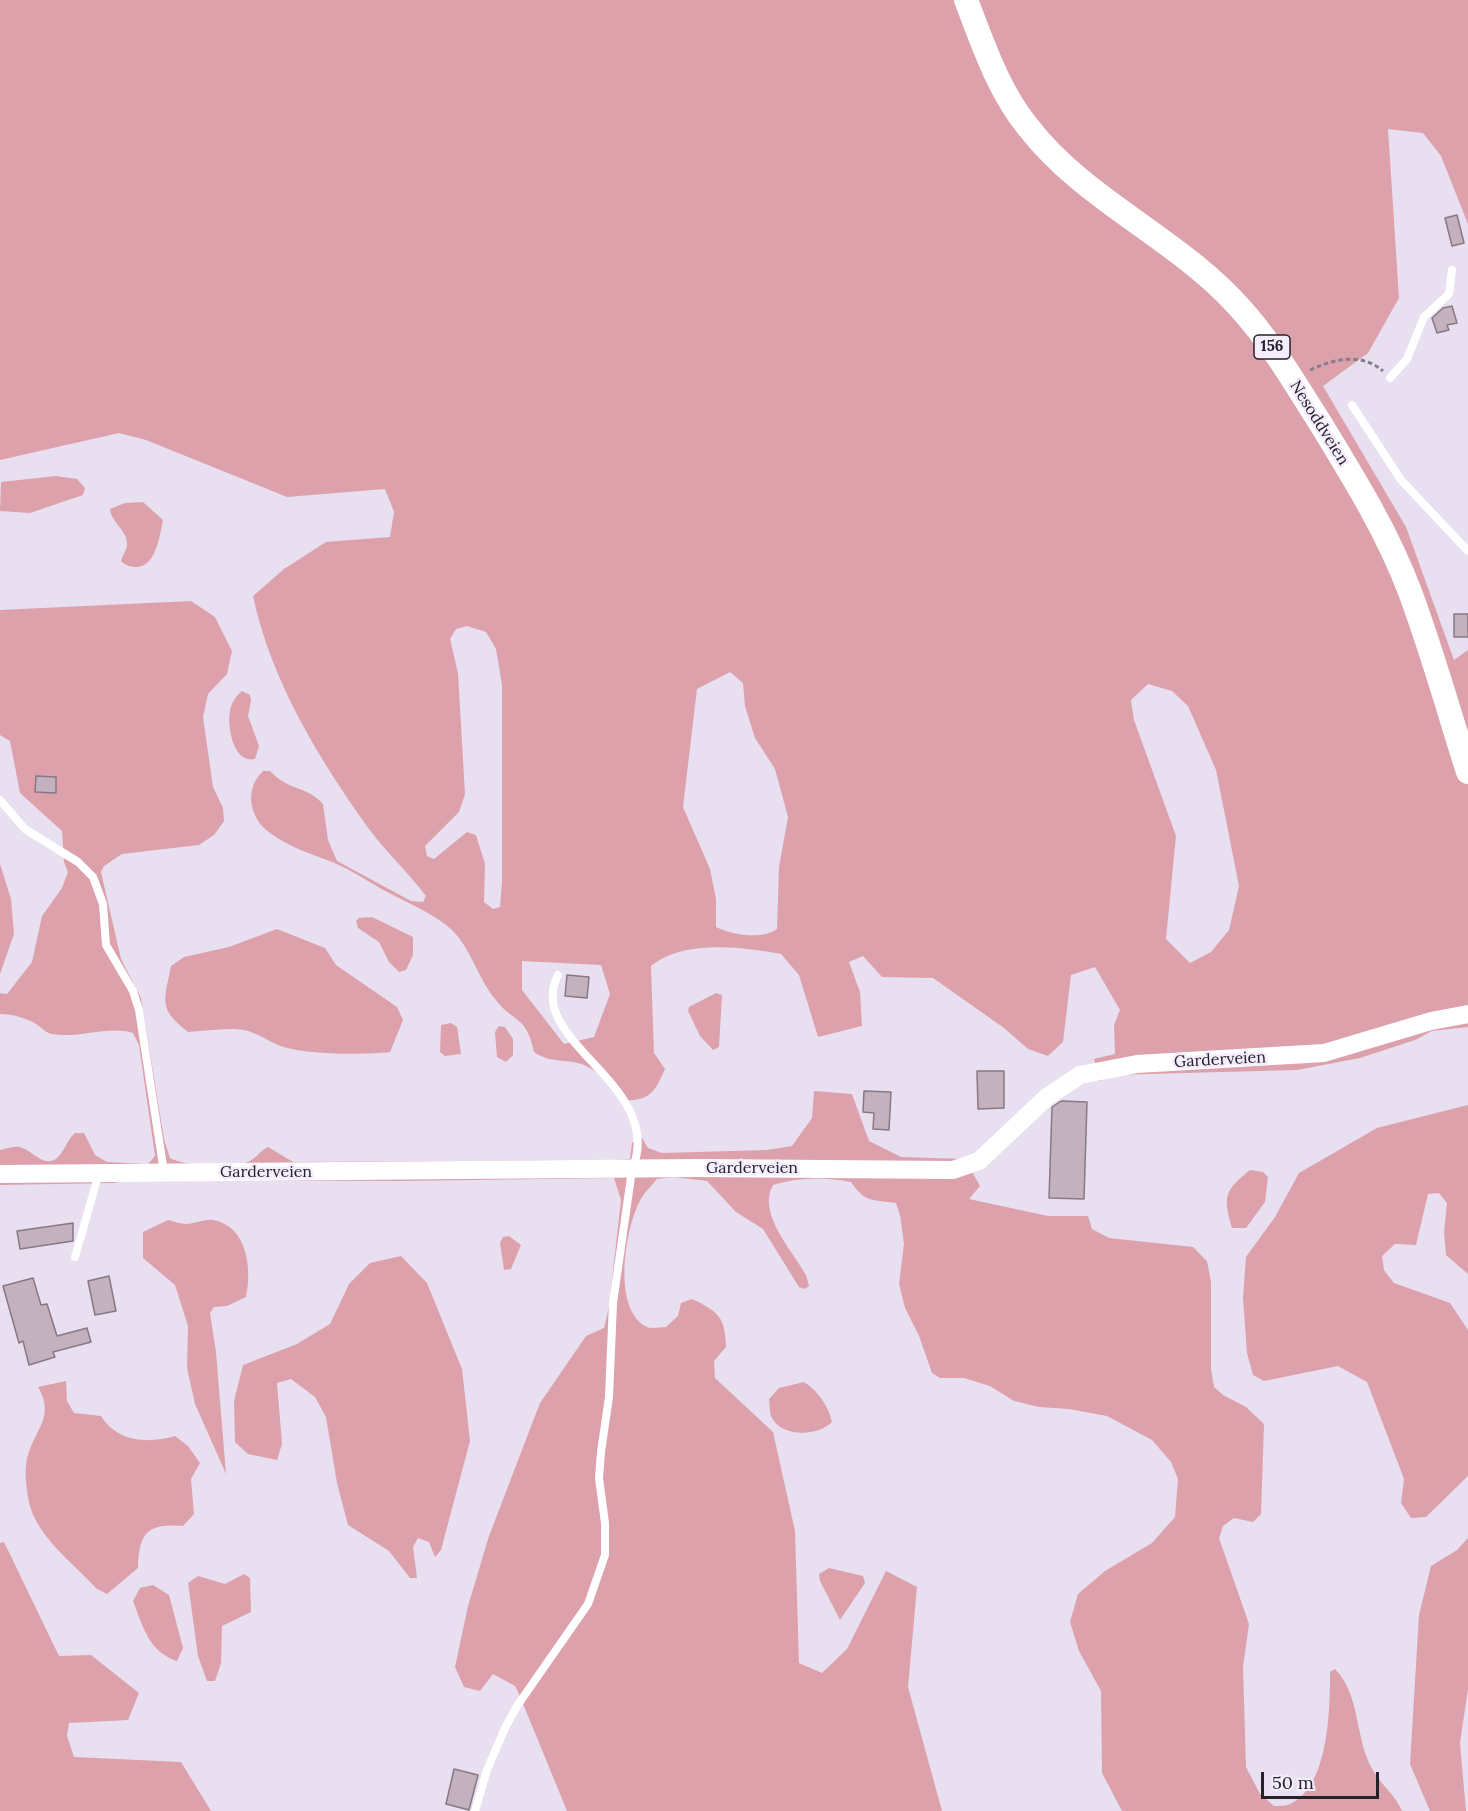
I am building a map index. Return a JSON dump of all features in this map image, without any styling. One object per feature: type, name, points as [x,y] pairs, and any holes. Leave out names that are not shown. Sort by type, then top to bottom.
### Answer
[{"type":"main road","name":"Nesoddveien","points":[[966,0],[1002,87],[1029,128],[1077,176],[1206,274],[1258,328],[1294,380],[1357,484],[1399,566],[1420,621],[1468,772]]},
{"type":"street","name":"Garderveien","points":[[0,1174],[953,1170],[979,1161],[1047,1097],[1080,1075],[1137,1064],[1324,1053],[1466,1010]]},
{"type":"lane","points":[[1390,378],[1407,359],[1424,317],[1449,294],[1452,270]]},
{"type":"lane","points":[[1352,405],[1401,480],[1468,550]]},
{"type":"lane","points":[[0,800],[25,829],[78,862],[98,884],[104,904],[106,945],[133,991],[139,1010],[164,1173]]},
{"type":"lane","points":[[475,1811],[487,1770],[505,1728],[517,1706],[588,1604],[605,1556],[605,1523],[599,1479],[609,1397],[614,1304],[632,1170],[637,1150],[635,1120],[628,1104],[616,1088],[565,1031],[553,998],[554,984],[558,975]]},
{"type":"lane","points":[[75,1257],[100,1172]]},
{"type":"path","points":[[1294,380],[1322,364],[1352,358],[1378,367],[1390,378]]},
{"type":"shaded area","points":[[0,0],[1468,0],[1468,224],[1441,156],[1423,133],[1388,129],[1399,298],[1368,353],[1323,386],[1406,527],[1454,660],[1468,650],[1468,1027],[1432,1031],[1415,1040],[1360,1058],[1297,1070],[1111,1075],[1099,1081],[1094,1059],[1115,1054],[1114,1025],[1120,1010],[1095,967],[1071,975],[1063,1042],[1048,1056],[1028,1049],[1004,1028],[933,978],[882,977],[863,956],[849,962],[860,992],[862,1026],[818,1037],[799,975],[781,954],[749,949],[696,948],[664,957],[651,966],[654,1053],[665,1069],[650,1094],[639,1099],[622,1101],[602,1077],[588,1067],[574,1062],[548,1058],[534,1052],[523,1025],[495,999],[459,938],[445,924],[347,869],[277,838],[257,820],[251,795],[253,786],[263,771],[270,771],[277,778],[310,794],[323,804],[328,840],[337,861],[411,901],[423,902],[426,896],[369,829],[315,747],[284,689],[261,628],[253,596],[284,569],[326,542],[390,537],[394,512],[385,489],[287,497],[146,440],[119,433],[0,460]],"holes":[[[467,626],[486,632],[496,649],[502,685],[502,882],[500,907],[493,909],[484,902],[485,864],[476,835],[467,832],[434,859],[427,856],[425,846],[459,812],[465,794],[458,673],[450,639],[456,629]],[[730,672],[743,683],[745,706],[755,738],[775,769],[788,817],[779,867],[777,929],[763,934],[747,935],[716,927],[716,899],[710,869],[683,807],[697,689]],[[1148,684],[1172,691],[1188,706],[1216,770],[1239,886],[1229,930],[1211,952],[1190,963],[1166,939],[1176,836],[1134,720],[1131,700]],[[522,961],[601,965],[610,994],[594,1037],[564,1044],[522,990]]]},
{"type":"shaded area","points":[[56,476],[77,479],[85,488],[83,495],[30,513],[0,511],[1,482]]},
{"type":"shaded area","points":[[143,502],[163,520],[153,555],[144,565],[138,567],[121,561],[127,541],[123,531],[113,519],[110,509],[125,503]]},
{"type":"shaded area","points":[[191,601],[215,617],[232,651],[227,674],[208,694],[203,717],[213,787],[223,808],[224,821],[214,835],[199,845],[122,854],[104,866],[101,872],[121,959],[141,998],[164,1139],[170,1158],[196,1164],[238,1165],[252,1160],[268,1147],[293,1162],[614,1160],[630,1159],[632,1143],[642,1138],[648,1148],[662,1153],[767,1150],[792,1146],[812,1118],[814,1091],[852,1094],[869,1141],[901,1157],[965,1159],[980,1186],[969,1199],[1048,1216],[1088,1216],[1092,1229],[1109,1238],[1193,1247],[1207,1261],[1211,1282],[1211,1369],[1214,1387],[1223,1395],[1246,1407],[1264,1424],[1261,1514],[1253,1522],[1234,1518],[1223,1526],[1219,1538],[1249,1624],[1243,1667],[1246,1767],[1260,1794],[1274,1806],[1290,1804],[1304,1793],[1314,1780],[1325,1744],[1330,1672],[1335,1669],[1349,1691],[1370,1765],[1402,1811],[1122,1811],[1102,1773],[1101,1691],[1079,1651],[1070,1622],[1078,1594],[1105,1571],[1152,1543],[1175,1517],[1178,1479],[1171,1462],[1152,1440],[1107,1416],[1069,1409],[1039,1407],[1014,1401],[990,1386],[964,1378],[940,1378],[932,1373],[919,1336],[905,1308],[899,1284],[904,1244],[896,1203],[865,1197],[851,1182],[841,1180],[802,1179],[773,1185],[769,1196],[769,1207],[778,1231],[806,1275],[809,1286],[805,1289],[799,1287],[763,1229],[736,1212],[707,1181],[673,1177],[657,1179],[642,1197],[636,1210],[627,1246],[625,1266],[625,1286],[629,1303],[636,1318],[649,1328],[666,1327],[678,1316],[681,1303],[692,1299],[709,1308],[722,1322],[726,1347],[714,1361],[715,1378],[773,1432],[795,1531],[799,1663],[822,1673],[847,1649],[886,1571],[917,1587],[908,1687],[942,1811],[567,1811],[515,1686],[493,1674],[480,1691],[464,1687],[455,1667],[468,1606],[489,1536],[540,1403],[586,1336],[604,1328],[609,1307],[621,1200],[614,1178],[402,1181],[131,1180],[114,1183],[0,1185],[0,1150],[19,1147],[43,1160],[53,1160],[58,1157],[75,1133],[84,1133],[95,1155],[107,1162],[148,1164],[155,1156],[139,1045],[133,1033],[114,1030],[73,1035],[52,1034],[28,1020],[0,1014],[0,993],[7,994],[32,962],[42,916],[62,888],[68,872],[64,862],[62,831],[20,793],[10,741],[0,735],[0,610]]},
{"type":"shaded area","points":[[242,691],[250,695],[248,716],[259,746],[255,759],[241,756],[231,734],[229,718],[231,708],[234,700]]},
{"type":"shaded area","points":[[0,864],[11,899],[14,934],[0,974]]},
{"type":"shaded area","points":[[372,917],[413,937],[413,955],[406,970],[399,972],[389,962],[379,942],[358,928],[356,921],[359,918]]},
{"type":"shaded area","points":[[277,929],[325,948],[336,965],[397,1007],[403,1020],[390,1052],[350,1054],[302,1051],[278,1045],[244,1030],[188,1032],[178,1024],[168,1010],[165,996],[171,966],[184,957],[229,947]]},
{"type":"shaded area","points":[[716,993],[722,995],[719,1047],[713,1050],[700,1036],[688,1011],[689,1007]]},
{"type":"shaded area","points":[[451,1023],[457,1027],[461,1054],[445,1056],[440,1052],[441,1025]]},
{"type":"shaded area","points":[[499,1026],[505,1027],[513,1039],[513,1055],[506,1062],[497,1057],[495,1032]]},
{"type":"shaded area","points":[[1468,1105],[1468,1274],[1446,1255],[1444,1232],[1447,1203],[1439,1193],[1428,1194],[1416,1245],[1395,1244],[1382,1256],[1384,1270],[1394,1283],[1450,1303],[1468,1330],[1468,1476],[1426,1517],[1411,1518],[1401,1503],[1404,1479],[1367,1382],[1338,1366],[1264,1381],[1253,1375],[1247,1353],[1243,1298],[1246,1257],[1275,1217],[1299,1173],[1377,1128]]},
{"type":"shaded area","points":[[1250,1170],[1263,1172],[1268,1177],[1265,1202],[1246,1228],[1232,1228],[1227,1208],[1228,1195],[1235,1183]]},
{"type":"shaded area","points":[[168,1220],[186,1224],[213,1220],[225,1224],[234,1231],[245,1251],[248,1274],[246,1297],[227,1306],[214,1307],[210,1313],[216,1352],[226,1474],[195,1404],[187,1368],[188,1326],[175,1285],[143,1258],[143,1232]]},
{"type":"shaded area","points":[[509,1236],[521,1245],[511,1269],[504,1270],[500,1243],[503,1237]]},
{"type":"shaded area","points":[[401,1256],[427,1283],[462,1369],[470,1441],[441,1550],[435,1557],[429,1542],[418,1538],[413,1547],[417,1578],[410,1578],[389,1551],[348,1525],[337,1483],[326,1417],[315,1397],[291,1379],[277,1383],[282,1444],[277,1460],[248,1454],[235,1442],[234,1401],[243,1365],[297,1344],[330,1324],[349,1284],[370,1263]]},
{"type":"shaded area","points":[[66,1381],[67,1401],[74,1413],[101,1416],[116,1431],[134,1439],[154,1440],[175,1436],[188,1446],[200,1463],[191,1479],[194,1514],[183,1526],[161,1526],[148,1532],[143,1538],[138,1568],[107,1594],[97,1589],[46,1536],[31,1511],[28,1497],[27,1460],[42,1422],[45,1406],[38,1387]]},
{"type":"shaded area","points":[[804,1382],[822,1399],[832,1422],[826,1427],[810,1432],[792,1432],[784,1429],[772,1418],[769,1399],[779,1388]]},
{"type":"shaded area","points":[[1468,1538],[1468,1689],[1460,1743],[1466,1811],[1430,1811],[1410,1764],[1419,1615],[1431,1566],[1457,1550]]},
{"type":"shaded area","points":[[4,1542],[59,1656],[91,1655],[139,1693],[128,1720],[69,1723],[67,1736],[74,1757],[181,1762],[211,1811],[0,1811],[0,1543]]},
{"type":"shaded area","points":[[829,1568],[863,1576],[865,1583],[840,1620],[820,1581],[819,1574]]},
{"type":"shaded area","points":[[244,1574],[250,1578],[251,1612],[222,1626],[221,1663],[215,1681],[207,1681],[198,1656],[188,1583],[198,1576],[225,1584]]},
{"type":"shaded area","points":[[153,1585],[169,1595],[183,1648],[177,1661],[167,1657],[153,1645],[133,1601],[140,1588]]},
{"type":"building","points":[[1457,215],[1464,243],[1452,246],[1445,218]]},
{"type":"building","points":[[1452,306],[1457,323],[1447,325],[1449,330],[1437,333],[1432,318],[1443,308]]},
{"type":"building","points":[[1454,614],[1468,614],[1468,637],[1454,637]]},
{"type":"building","points":[[36,776],[56,777],[56,793],[35,792]]},
{"type":"building","points":[[567,975],[589,977],[587,998],[565,996]]},
{"type":"building","points":[[977,1071],[1004,1071],[1004,1108],[978,1109]]},
{"type":"building","points":[[864,1091],[891,1092],[889,1130],[873,1129],[874,1113],[863,1112]]},
{"type":"building","points":[[1061,1101],[1087,1102],[1084,1199],[1049,1198],[1052,1107]]},
{"type":"building","points":[[73,1223],[73,1241],[20,1249],[17,1231]]},
{"type":"building","points":[[109,1276],[116,1311],[95,1315],[88,1281]]},
{"type":"building","points":[[33,1278],[41,1305],[47,1304],[57,1336],[87,1328],[91,1342],[53,1352],[55,1357],[29,1365],[23,1341],[19,1343],[3,1286]]},
{"type":"building","points":[[454,1769],[478,1775],[469,1810],[446,1804]]}]
